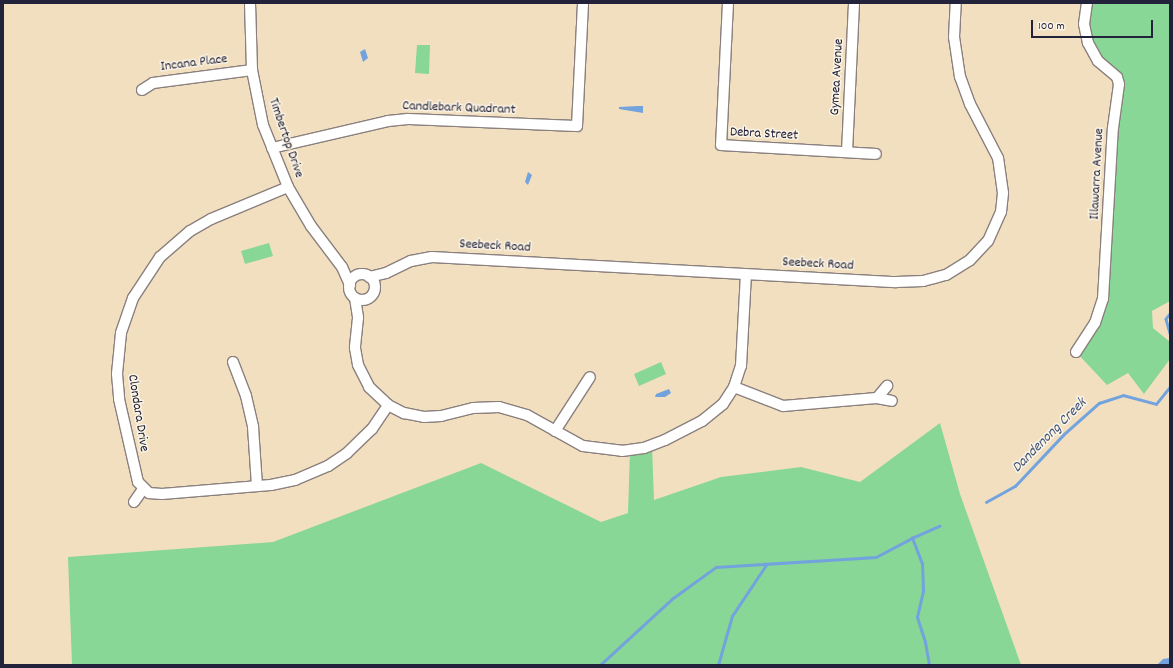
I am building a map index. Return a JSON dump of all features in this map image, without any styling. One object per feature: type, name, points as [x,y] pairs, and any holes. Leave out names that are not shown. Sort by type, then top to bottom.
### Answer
[{"type":"street","name":"Timbertop Drive","points":[[250,3],[252,70],[263,124],[288,187],[310,226],[342,267],[350,285]]},
{"type":"street","name":"Candlebark Quadrant","points":[[272,148],[388,121],[408,119],[580,130],[583,3]]},
{"type":"street","name":"Debra Street","points":[[728,3],[721,145],[876,154]]},
{"type":"street","name":"Gymea Avenue","points":[[847,152],[854,3]]},
{"type":"street","name":"Seebeck Road","points":[[370,276],[386,273],[411,261],[432,257],[746,274],[923,281],[954,271],[983,248],[1001,212],[1002,174],[995,150],[973,112],[960,77],[954,37],[956,3]]},
{"type":"street","name":"Illawarra Avenue","points":[[1076,352],[1095,323],[1103,299],[1113,128],[1119,88],[1117,77],[1098,61],[1088,43],[1084,24],[1087,3]]},
{"type":"street","name":"Incana Place","points":[[142,90],[153,83],[252,70]]},
{"type":"street","name":"Clondara Drive","points":[[143,489],[134,472],[119,399],[117,374],[120,339],[133,298],[160,257],[190,231],[211,219],[288,187]]},
{"type":"street","name":"Timbertop Drive","points":[[342,267],[358,275]]},
{"type":"street","name":"Seebeck Road","points":[[375,288],[386,273]]},
{"type":"street","points":[[358,318],[375,288],[370,276],[358,275],[350,285],[350,292],[355,298],[358,318],[354,344],[358,365],[369,387],[388,405],[404,413],[424,417],[441,416],[473,408],[499,407],[520,412],[576,443],[598,449],[622,451],[644,448],[709,417],[723,404],[734,387],[743,353],[746,274]]},
{"type":"street","points":[[355,298],[369,298]]},
{"type":"street","points":[[233,362],[246,396],[253,427],[256,486]]},
{"type":"street","points":[[555,431],[590,377]]},
{"type":"street","points":[[877,398],[887,386]]},
{"type":"street","points":[[734,387],[783,406],[877,398],[892,401]]},
{"type":"street","points":[[134,502],[143,489],[158,494],[256,486],[295,480],[337,460],[364,437],[388,405]]},
{"type":"green space","points":[[1087,3],[1170,3],[1170,301],[1152,311],[1153,328],[1170,342],[1170,359],[1144,394],[1128,373],[1107,385],[1076,352],[1099,315],[1119,88],[1091,49]]},
{"type":"green space","points":[[417,45],[430,45],[429,74],[415,73]]},
{"type":"green space","points":[[269,243],[273,256],[245,264],[241,251]]},
{"type":"green space","points":[[661,362],[666,374],[639,386],[634,374]]},
{"type":"green space","points":[[940,423],[960,494],[1021,665],[72,665],[68,557],[273,542],[481,463],[601,522],[628,513],[630,450],[652,445],[654,500],[721,477],[801,467],[860,482]]},
{"type":"water","points":[[365,49],[368,58],[363,62],[360,52]]},
{"type":"water","points":[[643,106],[643,113],[619,109],[619,107]]},
{"type":"water","points":[[528,172],[532,175],[528,185],[525,182]]},
{"type":"water","points":[[669,389],[671,393],[665,397],[655,397],[656,394]]},
{"type":"water","points":[[1170,658],[1170,665],[1157,665],[1163,659]]},
{"type":"waterway","name":"Dandenong Creek","points":[[1170,314],[1166,319],[1170,333]]},
{"type":"waterway","name":"Dandenong Creek","points":[[986,502],[1015,486],[1063,435],[1099,403],[1123,395],[1156,404],[1170,387]]},
{"type":"waterway","name":"Dandenong Creek","points":[[929,665],[925,642],[917,617],[923,591],[922,564],[912,538],[939,526]]},
{"type":"waterway","points":[[600,665],[673,598],[716,567],[876,557],[912,538]]},
{"type":"waterway","points":[[718,665],[732,616],[766,565]]}]
